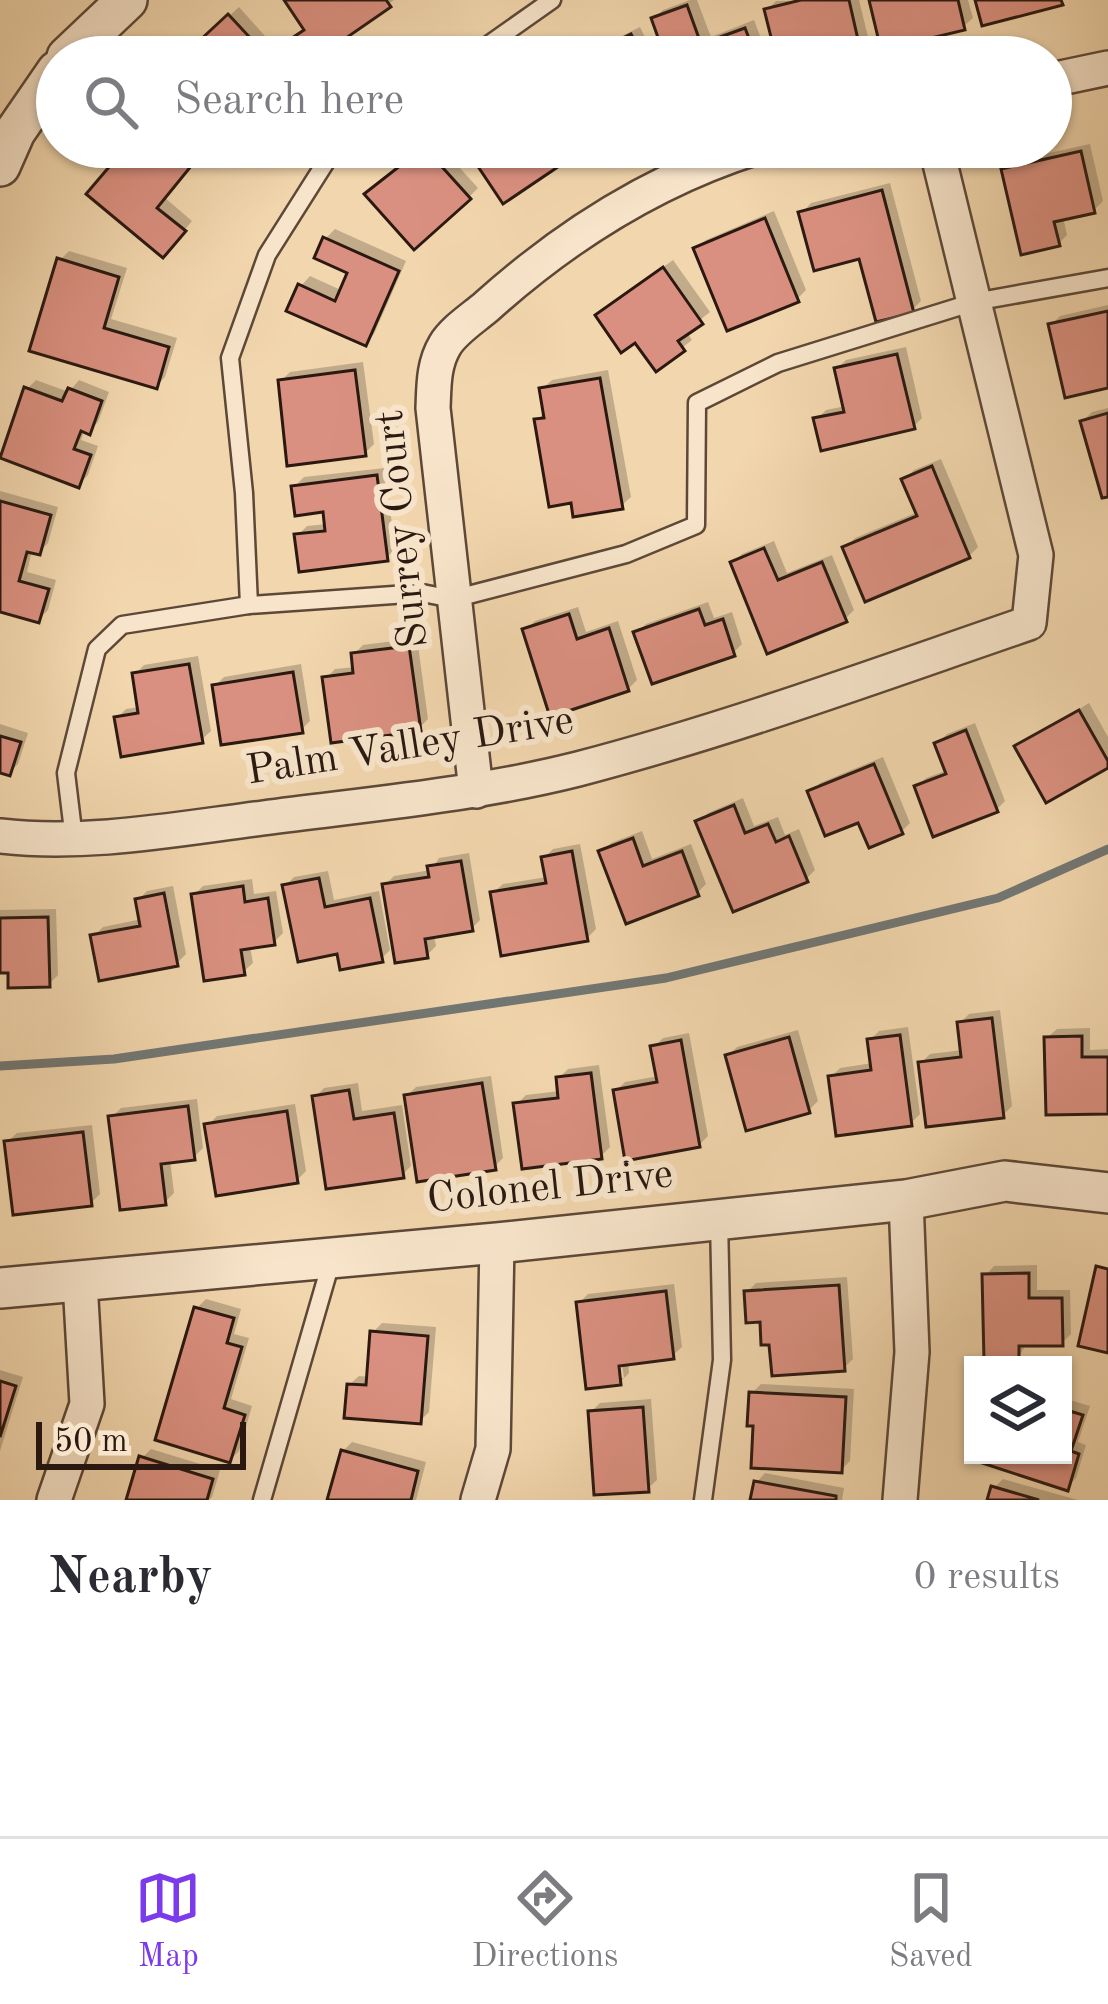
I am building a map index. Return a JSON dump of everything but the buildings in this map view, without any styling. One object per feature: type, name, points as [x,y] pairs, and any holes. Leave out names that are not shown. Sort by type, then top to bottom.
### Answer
[{"type":"street","points":[[89,36],[127,0]]},
{"type":"street","points":[[1072,76],[1108,68]]},
{"type":"street","points":[[0,166],[36,101]]},
{"type":"street","name":"Surrey Court","points":[[476,790],[453,599],[434,375],[446,343],[499,295],[616,207],[696,168]]},
{"type":"street","points":[[941,168],[974,302]]},
{"type":"street","name":"Palm Valley Drive","points":[[0,836],[74,839],[476,790],[577,769],[727,726],[1029,623],[1036,555],[974,302]]},
{"type":"street","name":"Colonel Drive","points":[[0,1288],[906,1200],[1005,1181],[1108,1193]]},
{"type":"street","points":[[901,1500],[912,1352],[906,1200]]},
{"type":"street","points":[[478,1500],[493,1449],[497,1243]]},
{"type":"street","points":[[54,1500],[87,1404],[80,1282]]},
{"type":"lane","points":[[501,36],[552,0]]},
{"type":"lane","points":[[249,605],[244,493],[230,358],[267,255],[322,168]]},
{"type":"lane","points":[[74,839],[66,773],[98,649],[122,625],[249,605],[422,593],[453,599],[626,554],[696,525],[697,403],[778,362],[974,302],[1108,278]]},
{"type":"lane","points":[[703,1500],[722,1360],[718,1219]]},
{"type":"lane","points":[[262,1500],[332,1259]]},
{"type":"waterway","points":[[0,1066],[114,1059],[666,978],[998,898],[1108,849]]}]
